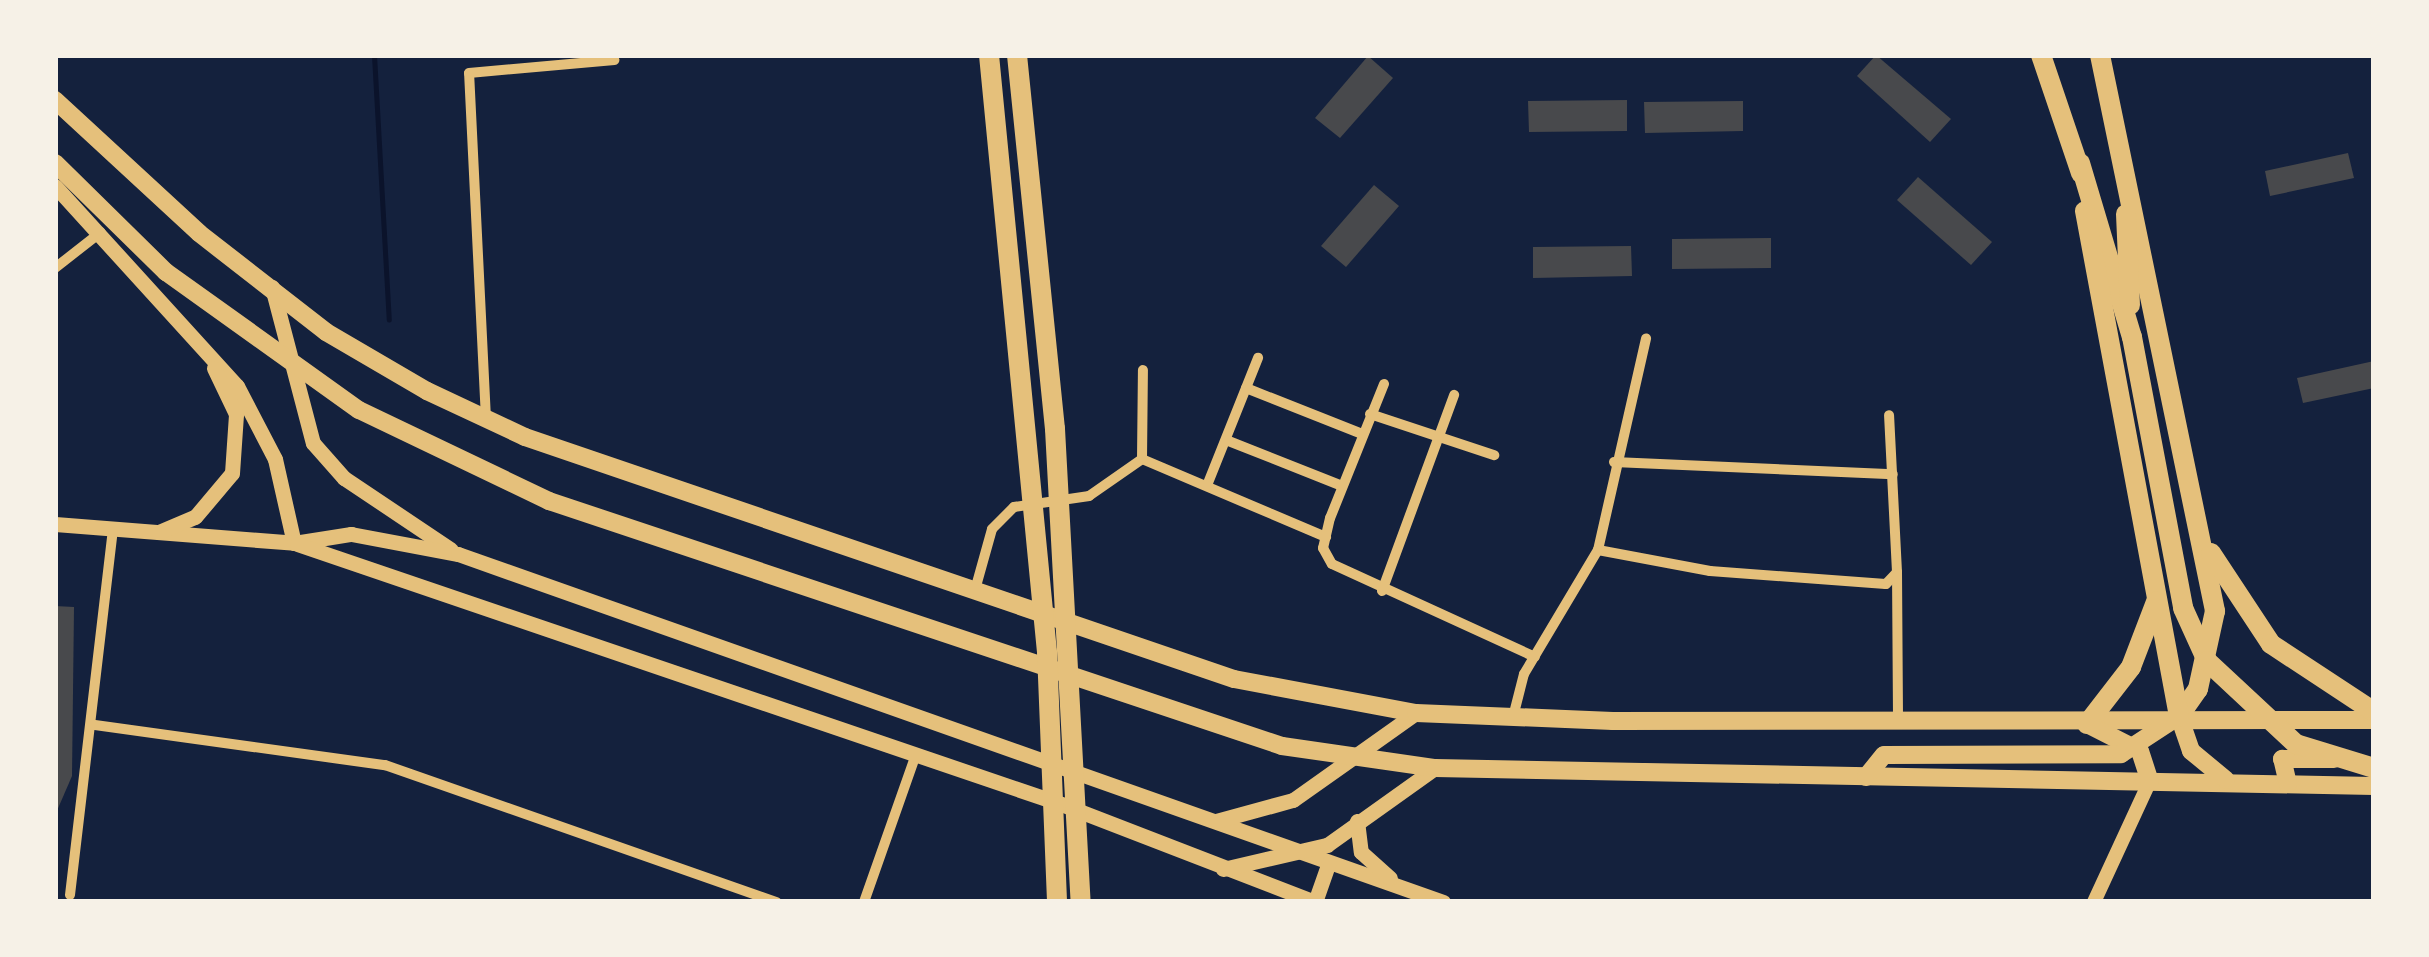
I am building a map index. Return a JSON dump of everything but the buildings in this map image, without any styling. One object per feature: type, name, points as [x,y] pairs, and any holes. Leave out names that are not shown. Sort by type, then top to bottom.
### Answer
[{"type":"highway","points":[[989,55],[1047,652],[1056,902]]},
{"type":"highway","points":[[1016,55],[1055,429],[1081,902]]},
{"type":"highway","points":[[2041,55],[2080,164],[2132,337],[2176,576],[2207,662],[2296,744],[2374,768]]},
{"type":"highway","points":[[2100,55],[2202,536],[2211,651],[2179,716]]},
{"type":"highway","points":[[2123,161],[2132,337]]},
{"type":"highway","points":[[2080,164],[2179,716]]},
{"type":"highway","points":[[2202,536],[2272,644],[2374,712]]},
{"type":"highway","points":[[2087,724],[2131,666],[2156,600]]},
{"type":"main road","points":[[55,100],[137,184],[378,365],[486,418],[1234,679],[1416,713],[1513,717],[2087,724],[2179,716],[2374,720]]},
{"type":"main road","points":[[55,163],[166,272],[359,410],[550,500],[1178,716],[1353,758],[1435,768],[2374,786]]},
{"type":"main road","points":[[55,186],[102,231],[204,346],[276,459],[294,542]]},
{"type":"main road","points":[[272,287],[287,358],[313,444],[344,478],[458,554]]},
{"type":"main road","points":[[155,534],[195,517],[232,473],[236,414],[204,346]]},
{"type":"main road","points":[[55,524],[294,542],[350,534],[458,554],[1442,902]]},
{"type":"main road","points":[[294,542],[916,754],[1315,902],[1329,862]]},
{"type":"main road","points":[[1211,822],[1293,800],[1416,713]]},
{"type":"main road","points":[[1866,777],[1884,756],[2092,758],[2134,747],[2179,716]]},
{"type":"main road","points":[[2179,716],[2190,751],[2231,783]]},
{"type":"main road","points":[[1993,723],[2004,737],[1996,757]]},
{"type":"main road","points":[[2087,724],[2134,747],[2150,781]]},
{"type":"main road","points":[[2288,784],[2282,758],[2374,760]]},
{"type":"main road","points":[[1218,869],[1304,853],[1435,768]]},
{"type":"main road","points":[[1356,821],[1361,852],[1405,889]]},
{"type":"street","points":[[486,418],[469,73],[614,60]]},
{"type":"street","points":[[55,268],[102,231]]},
{"type":"street","points":[[1513,717],[1534,657],[1598,550],[1614,462],[1646,338]]},
{"type":"street","points":[[1208,483],[1258,358]]},
{"type":"street","points":[[1142,459],[1143,370]]},
{"type":"street","points":[[1384,384],[1342,486],[1326,537],[1332,564],[1382,591],[1534,657]]},
{"type":"street","points":[[1246,388],[1362,434]]},
{"type":"street","points":[[1382,591],[1442,440],[1454,395]]},
{"type":"street","points":[[1370,414],[1494,455]]},
{"type":"street","points":[[1889,415],[1897,572],[1898,722]]},
{"type":"street","points":[[1226,440],[1342,486]]},
{"type":"street","points":[[1142,459],[1208,483],[1326,537]]},
{"type":"street","points":[[974,590],[992,528],[1014,508],[1088,496],[1142,459]]},
{"type":"street","points":[[1614,462],[1892,474]]},
{"type":"street","points":[[70,895],[96,725],[113,530]]},
{"type":"street","points":[[1598,550],[1856,584],[1886,584],[1897,572]]},
{"type":"street","points":[[96,725],[385,765],[777,902]]},
{"type":"street","points":[[864,902],[916,754]]},
{"type":"street","points":[[2094,902],[2150,781]]},
{"type":"waterway","points":[[374,55],[389,320]]}]
